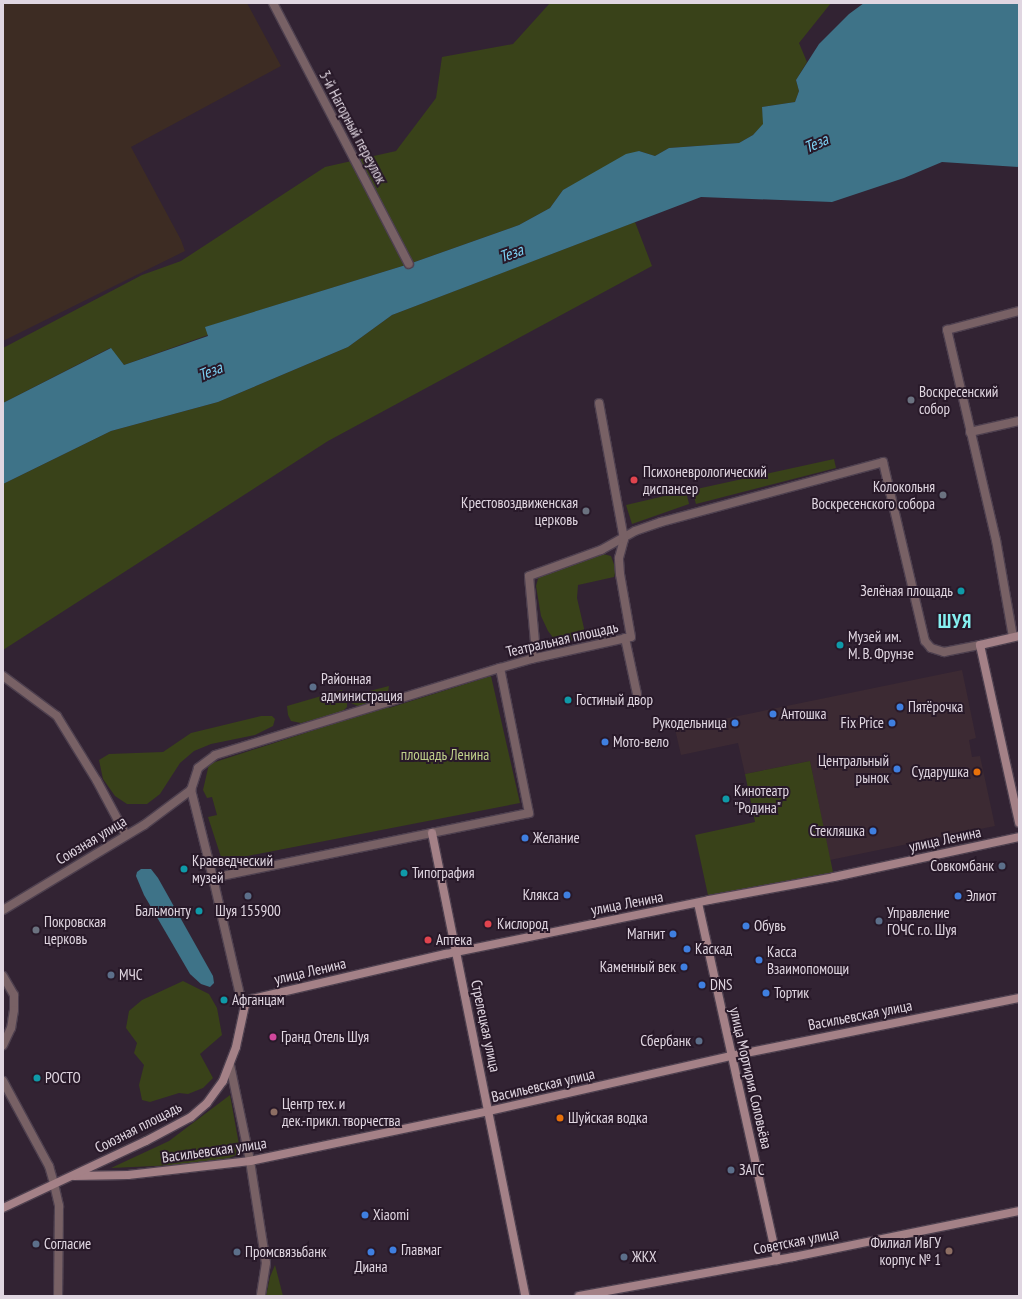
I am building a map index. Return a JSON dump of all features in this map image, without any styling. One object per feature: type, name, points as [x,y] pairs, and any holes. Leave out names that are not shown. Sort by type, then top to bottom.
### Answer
[{"type":"street","name":"3-й Нагорный переулок","points":[[273,3],[409,264]]},
{"type":"street","points":[[531,660],[535,642],[529,576],[601,550],[624,539],[635,531],[661,522],[883,462],[925,641],[931,648],[944,652],[1016,637],[996,540],[947,330],[1019,311]]},
{"type":"street","points":[[599,403],[624,539],[619,558],[620,574],[637,694]]},
{"type":"street","points":[[970,432],[1019,421]]},
{"type":"street","name":"Театральная площадь","points":[[500,668],[628,638]]},
{"type":"street","points":[[980,645],[1019,823]]},
{"type":"street","points":[[213,878],[529,813],[500,668],[215,755],[198,768],[191,790],[240,995],[245,1005]]},
{"type":"street","points":[[3,676],[57,716],[98,781],[126,835]]},
{"type":"street","name":"Союзная улица","points":[[3,910],[144,825],[191,790]]},
{"type":"street","name":"Стрелецкая улица","points":[[432,833],[525,1296]]},
{"type":"street","name":"улица Ленина","points":[[245,1005],[252,999],[456,952],[834,877],[1019,837]]},
{"type":"street","name":"улица Мортирия Соловьёва","points":[[698,903],[731,1056],[778,1260]]},
{"type":"street","points":[[3,976],[14,995],[14,1010],[11,1028],[3,1045]]},
{"type":"street","name":"Васильевская улица","points":[[70,1176],[128,1175],[250,1161],[489,1111],[731,1056],[1019,998]]},
{"type":"street","name":"Союзная площадь","points":[[3,1208],[146,1141],[191,1117],[207,1103],[216,1091],[230,1066],[245,1005]]},
{"type":"street","points":[[230,1066],[250,1161],[266,1263],[261,1296]]},
{"type":"street","points":[[3,1081],[49,1166],[54,1184],[59,1206],[58,1296]]},
{"type":"street","name":"Советская улица","points":[[578,1296],[778,1260],[1019,1211]]},
{"type":"shaded area","points":[[3,3],[247,3],[281,66],[131,147],[181,240],[185,251],[3,341]]},
{"type":"shaded area","name":"Центральный рынок","points":[[962,670],[976,738],[969,740],[972,757],[980,756],[995,826],[830,860],[810,761],[745,774],[738,743],[681,755],[675,729]]},
{"type":"green space","points":[[550,3],[831,3],[799,43],[807,62],[796,80],[799,91],[795,102],[762,107],[764,124],[753,135],[739,143],[669,148],[655,156],[639,151],[563,190],[550,208],[519,225],[409,264],[206,327],[208,335],[124,365],[110,348],[3,403],[3,348],[142,275],[181,261],[325,167],[396,151],[436,98],[442,57],[513,44]]},
{"type":"green space","points":[[635,222],[652,266],[328,441],[3,650],[3,484],[111,431],[218,402],[348,347],[392,315]]},
{"type":"green space","points":[[834,459],[836,468],[696,504],[692,490]]},
{"type":"green space","points":[[686,491],[689,504],[632,524],[626,505]]},
{"type":"green space","points":[[603,554],[611,556],[616,570],[614,577],[578,585],[577,598],[586,637],[558,644],[548,631],[541,616],[536,586],[540,572]]},
{"type":"green space","name":"площадь Ленина","points":[[491,676],[520,803],[227,860],[226,856],[221,857],[208,817],[217,815],[212,797],[207,798],[203,790],[209,764],[389,706],[389,708]]},
{"type":"green space","points":[[389,686],[387,698],[360,707],[351,703],[350,696]]},
{"type":"green space","points":[[342,690],[347,699],[347,707],[342,712],[301,723],[291,721],[288,715],[287,706]]},
{"type":"green space","points":[[261,716],[272,716],[275,719],[273,726],[255,735],[211,744],[194,751],[180,763],[160,794],[147,804],[127,804],[115,796],[103,779],[99,760],[109,754],[163,752],[191,733]]},
{"type":"green space","points":[[810,761],[834,877],[709,900],[695,835],[755,822],[745,774]]},
{"type":"green space","points":[[183,981],[209,994],[217,1008],[222,1035],[200,1054],[213,1078],[203,1088],[188,1094],[179,1093],[150,1102],[142,1100],[139,1085],[144,1065],[134,1053],[137,1043],[126,1028],[129,1011],[142,1000]]},
{"type":"green space","points":[[230,1095],[240,1150],[238,1154],[219,1163],[111,1168],[169,1141]]},
{"type":"green space","points":[[275,1265],[283,1296],[266,1296],[270,1277]]},
{"type":"water","name":"Теза","points":[[864,3],[1019,3],[1019,167],[942,162],[904,178],[832,202],[701,197],[392,315],[348,347],[218,402],[111,431],[3,484],[3,403],[111,348],[124,365],[208,336],[205,327],[409,264],[519,225],[550,208],[563,190],[626,154],[639,151],[655,156],[669,148],[739,143],[753,135],[763,124],[762,107],[795,102],[799,91],[796,80],[819,44],[849,14]]},
{"type":"water","points":[[141,869],[151,869],[158,878],[213,976],[214,983],[210,987],[201,984],[190,974],[144,895],[136,876],[137,872]]},
{"type":"place","name":"Воскресенский собор","points":[[911,400]]},
{"type":"place","name":"Психоневрологический диспансер","points":[[634,480]]},
{"type":"place","name":"Колокольня Воскресенского собора","points":[[943,495]]},
{"type":"place","name":"Крестовоздвиженская церковь","points":[[586,511]]},
{"type":"place","name":"Зелёная площадь","points":[[961,591]]},
{"type":"place","name":"Музей им. М. В. Фрунзе","points":[[840,645]]},
{"type":"place","name":"Районная администрация","points":[[313,687]]},
{"type":"place","name":"Гостиный двор","points":[[568,700]]},
{"type":"place","name":"Пятёрочка","points":[[900,707]]},
{"type":"place","name":"Антошка","points":[[773,714]]},
{"type":"place","name":"Рукодельница","points":[[735,723]]},
{"type":"place","name":"Fix Price","points":[[892,723]]},
{"type":"place","name":"Мото-вело","points":[[605,742]]},
{"type":"place","name":"Центральный рынок","points":[[897,769]]},
{"type":"place","name":"Сударушка","points":[[977,772]]},
{"type":"place","name":"Кинотеатр \"Родина\"","points":[[726,799]]},
{"type":"place","name":"Стекляшка","points":[[873,831]]},
{"type":"place","name":"Желание","points":[[525,838]]},
{"type":"place","name":"Совкомбанк","points":[[1002,866]]},
{"type":"place","name":"Краеведческий музей","points":[[184,869]]},
{"type":"place","name":"Типография","points":[[404,873]]},
{"type":"place","name":"Клякса","points":[[567,895]]},
{"type":"place","name":"Шуя 155900","points":[[248,896]]},
{"type":"place","name":"Элиот","points":[[958,896]]},
{"type":"place","name":"Бальмонту","points":[[199,911]]},
{"type":"place","name":"Управление ГОЧС г.о. Шуя","points":[[879,921]]},
{"type":"place","name":"Кислород","points":[[488,924]]},
{"type":"place","name":"Обувь","points":[[746,926]]},
{"type":"place","name":"Покровская церковь","points":[[36,930]]},
{"type":"place","name":"Магнит","points":[[673,934]]},
{"type":"place","name":"Аптека","points":[[428,940]]},
{"type":"place","name":"Каскад","points":[[687,949]]},
{"type":"place","name":"Касса Взаимопомощи","points":[[759,960]]},
{"type":"place","name":"Каменный век","points":[[684,967]]},
{"type":"place","name":"МЧС","points":[[111,975]]},
{"type":"place","name":"DNS","points":[[702,985]]},
{"type":"place","name":"Тортик","points":[[766,993]]},
{"type":"place","name":"Афганцам","points":[[224,1000]]},
{"type":"place","name":"Гранд Отель Шуя","points":[[273,1037]]},
{"type":"place","name":"Сбербанк","points":[[699,1041]]},
{"type":"place","name":"РОСТО","points":[[37,1078]]},
{"type":"place","name":"Центр тех. и дек.-прикл. творчества","points":[[274,1112]]},
{"type":"place","name":"Шуйская водка","points":[[560,1118]]},
{"type":"place","name":"ЗАГС","points":[[731,1170]]},
{"type":"place","name":"Xiaomi","points":[[365,1215]]},
{"type":"place","name":"Согласие","points":[[36,1244]]},
{"type":"place","name":"Главмаг","points":[[393,1250]]},
{"type":"place","name":"Филиал ИвГУ корпус № 1","points":[[949,1251]]},
{"type":"place","name":"Промсвязьбанк","points":[[237,1252]]},
{"type":"place","name":"Диана","points":[[371,1252]]},
{"type":"place","name":"ЖКХ","points":[[624,1257]]},
{"type":"district","name":"ШУЯ","points":[[955,622]]}]
